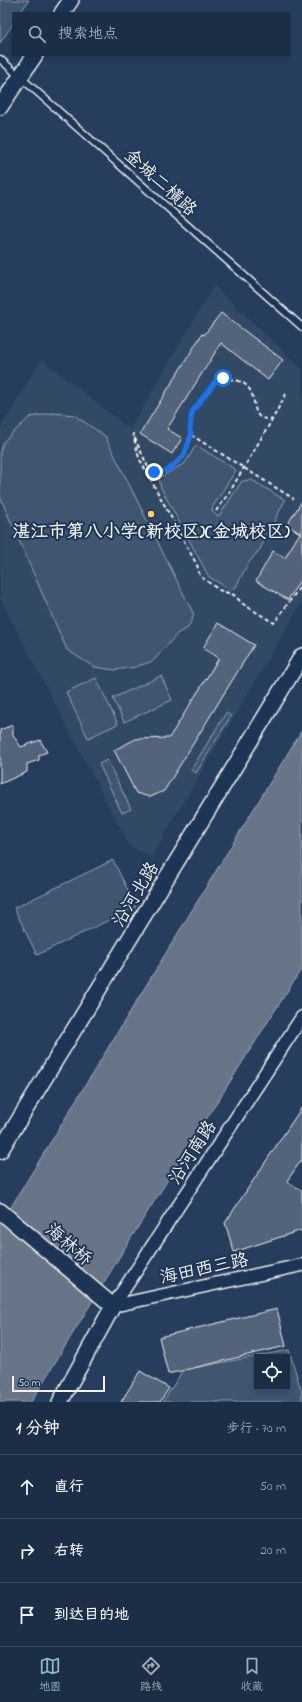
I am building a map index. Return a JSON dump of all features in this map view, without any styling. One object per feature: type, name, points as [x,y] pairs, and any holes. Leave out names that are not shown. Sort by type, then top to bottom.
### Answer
[{"type":"street","points":[[63,12],[71,0]]},
{"type":"street","points":[[0,107],[34,56]]},
{"type":"street","name":"沿河北路","points":[[0,1151],[302,656]]},
{"type":"street","name":"沿河南路","points":[[113,1306],[302,1017]]},
{"type":"street","name":"海林桥","points":[[0,1211],[113,1306]]},
{"type":"street","name":"海田西三路","points":[[113,1306],[302,1266]]},
{"type":"street","points":[[60,1402],[113,1306]]},
{"type":"lane","name":"金城二横路","points":[[0,58],[302,328]]},
{"type":"path","points":[[272,420],[261,417],[257,412],[251,390],[238,381],[218,378],[192,412],[190,428],[191,435],[184,456],[167,471],[154,472],[148,467],[133,434],[139,458],[197,565],[200,576],[219,590],[234,595],[242,604],[274,623],[302,584]]},
{"type":"path","points":[[216,511],[229,493],[286,394]]},
{"type":"path","points":[[191,435],[294,499]]},
{"type":"shaded area","points":[[0,0],[29,0],[21,12],[12,12],[12,25],[0,43]]},
{"type":"shaded area","name":"湛江市第八小学(新校区)(金城校区)","points":[[214,286],[302,369],[302,602],[151,857],[129,845],[0,598],[0,430],[41,359],[130,429]]},
{"type":"shaded area","points":[[53,413],[74,415],[105,436],[194,615],[188,628],[178,633],[153,661],[135,667],[115,670],[94,667],[67,650],[0,497],[0,451],[4,441],[30,417]]},
{"type":"shaded area","points":[[196,445],[236,470],[212,508],[215,514],[219,516],[242,481],[252,480],[285,500],[260,549],[247,565],[236,587],[231,590],[209,577],[161,488],[159,478],[185,463]]},
{"type":"shaded area","points":[[161,676],[172,700],[124,722],[113,698]]},
{"type":"shaded area","points":[[96,678],[118,724],[88,738],[66,692]]},
{"type":"shaded area","points":[[226,713],[231,716],[196,773],[191,770]]},
{"type":"shaded area","points":[[302,730],[302,968],[131,1238],[31,1402],[0,1402],[0,1225]]},
{"type":"shaded area","points":[[107,760],[131,809],[122,813],[99,764]]},
{"type":"shaded area","points":[[113,860],[136,907],[37,955],[14,908]]},
{"type":"shaded area","points":[[289,1350],[302,1393],[302,1402],[163,1402],[183,1370],[254,1357],[254,1390],[290,1390],[290,1354],[268,1354]]},
{"type":"building","points":[[221,313],[283,360],[268,380],[221,343],[167,429],[182,438],[172,454],[140,434],[202,334],[204,335]]},
{"type":"building","points":[[302,501],[302,577],[288,600],[256,581],[273,551],[285,558],[300,533],[287,525]]},
{"type":"building","points":[[218,623],[254,645],[164,791],[150,797],[136,793],[114,750],[136,739],[169,738],[219,658],[203,648]]},
{"type":"building","points":[[13,725],[13,735],[21,747],[40,740],[47,752],[39,755],[39,760],[27,764],[27,772],[0,784],[0,730]]},
{"type":"building","points":[[302,1107],[302,1159],[287,1181],[302,1191],[302,1230],[234,1252],[225,1223]]},
{"type":"building","points":[[277,1309],[286,1346],[168,1374],[159,1337]]},
{"type":"building","points":[[140,1371],[169,1388],[160,1402],[121,1402]]},
{"type":"place","name":"湛江市第八小学(新校区)(金城校区)","points":[[151,514]]},
{"type":"route","points":[[154,472],[167,471],[184,456],[191,435],[190,428],[192,412],[218,378],[223,378]]}]
